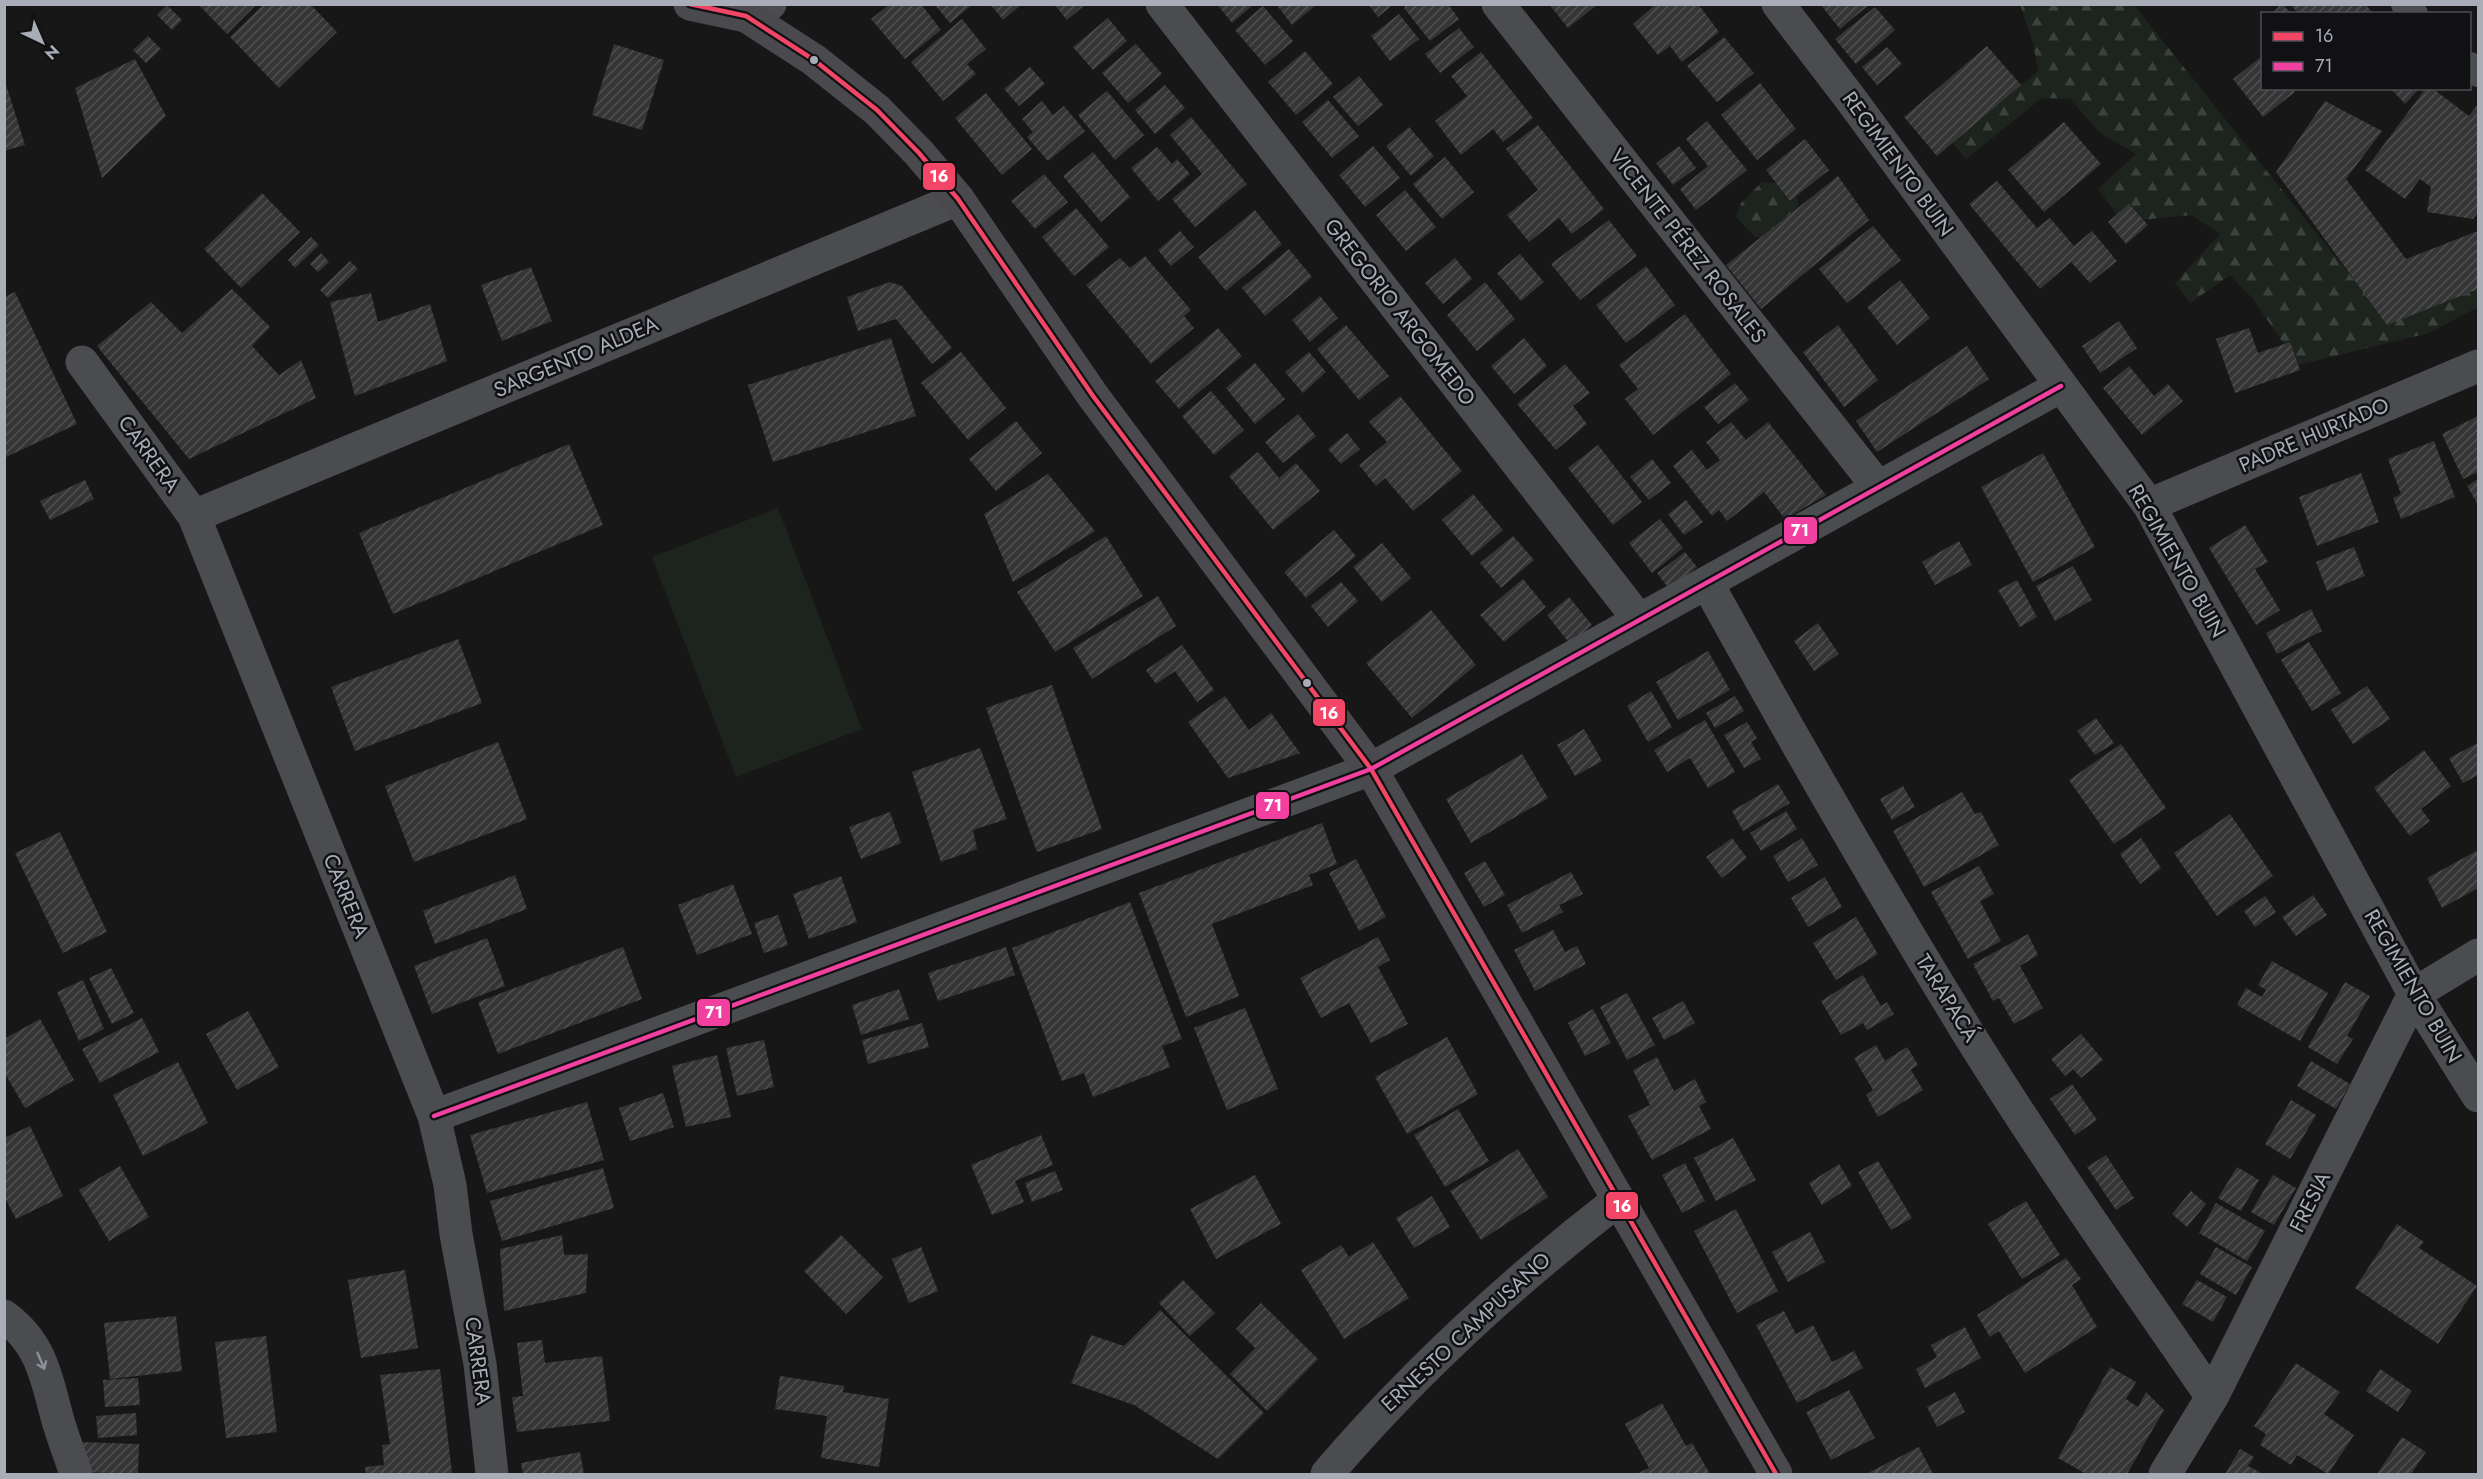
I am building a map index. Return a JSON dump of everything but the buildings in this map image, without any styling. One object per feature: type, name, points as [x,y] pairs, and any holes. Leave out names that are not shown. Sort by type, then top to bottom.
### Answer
[{"type":"main road","points":[[690,4],[758,10],[814,60],[876,110],[919,153],[958,199],[1093,396],[1371,769],[1617,1201],[1776,1474]]},
{"type":"street","name":"GREGORIO ARGOMEDO","points":[[1162,4],[1639,620]]},
{"type":"street","name":"VICENTE PÉREZ ROSALES","points":[[1498,4],[1878,487]]},
{"type":"street","name":"REGIMIENTO BUIN","points":[[1778,4],[2149,505],[2414,994],[2478,1096]]},
{"type":"street","name":"SARGENTO ALDEA","points":[[194,516],[958,199]]},
{"type":"street","name":"CARRERA","points":[[82,362],[194,516],[434,1116],[450,1185],[456,1234],[480,1364],[492,1474]]},
{"type":"street","name":"PADRE HURTADO","points":[[2149,505],[2478,366]]},
{"type":"street","points":[[434,1116],[1371,769],[2061,386]]},
{"type":"street","name":"TARAPACÁ","points":[[1707,583],[1799,749],[1880,888],[1970,1035],[2088,1217],[2212,1397]]},
{"type":"street","points":[[2414,994],[2478,955]]},
{"type":"street","name":"FRESIA","points":[[2165,1474],[2212,1397],[2414,994]]},
{"type":"street","name":"ERNESTO CAMPUSANO","points":[[1327,1474],[1370,1423],[1488,1306],[1551,1252],[1617,1201]]},
{"type":"street","points":[[4,1316],[35,1347],[48,1378],[57,1418],[76,1474]]},
{"type":"green space","points":[[2020,5],[2134,5],[2378,310],[2478,272],[2478,307],[2429,333],[2298,365],[2253,299],[2230,275],[2190,303],[2175,283],[2220,234],[2192,215],[2140,220],[2118,216],[2098,189],[2136,154],[2100,133],[2070,99],[2042,98],[1966,159],[1952,142],[2038,71],[2033,43]]},
{"type":"green space","points":[[1762,182],[1794,184],[1799,206],[1785,237],[1755,237],[1736,217],[1741,203]]},
{"type":"green space","points":[[778,508],[862,729],[736,777],[652,557]]},
{"type":"transit line","name":"16","points":[[690,4],[746,16],[814,60],[877,110],[919,153],[958,199],[1093,396],[1371,769],[1776,1474]]},
{"type":"transit line","name":"71","points":[[434,1116],[1371,769],[2061,386]]}]
